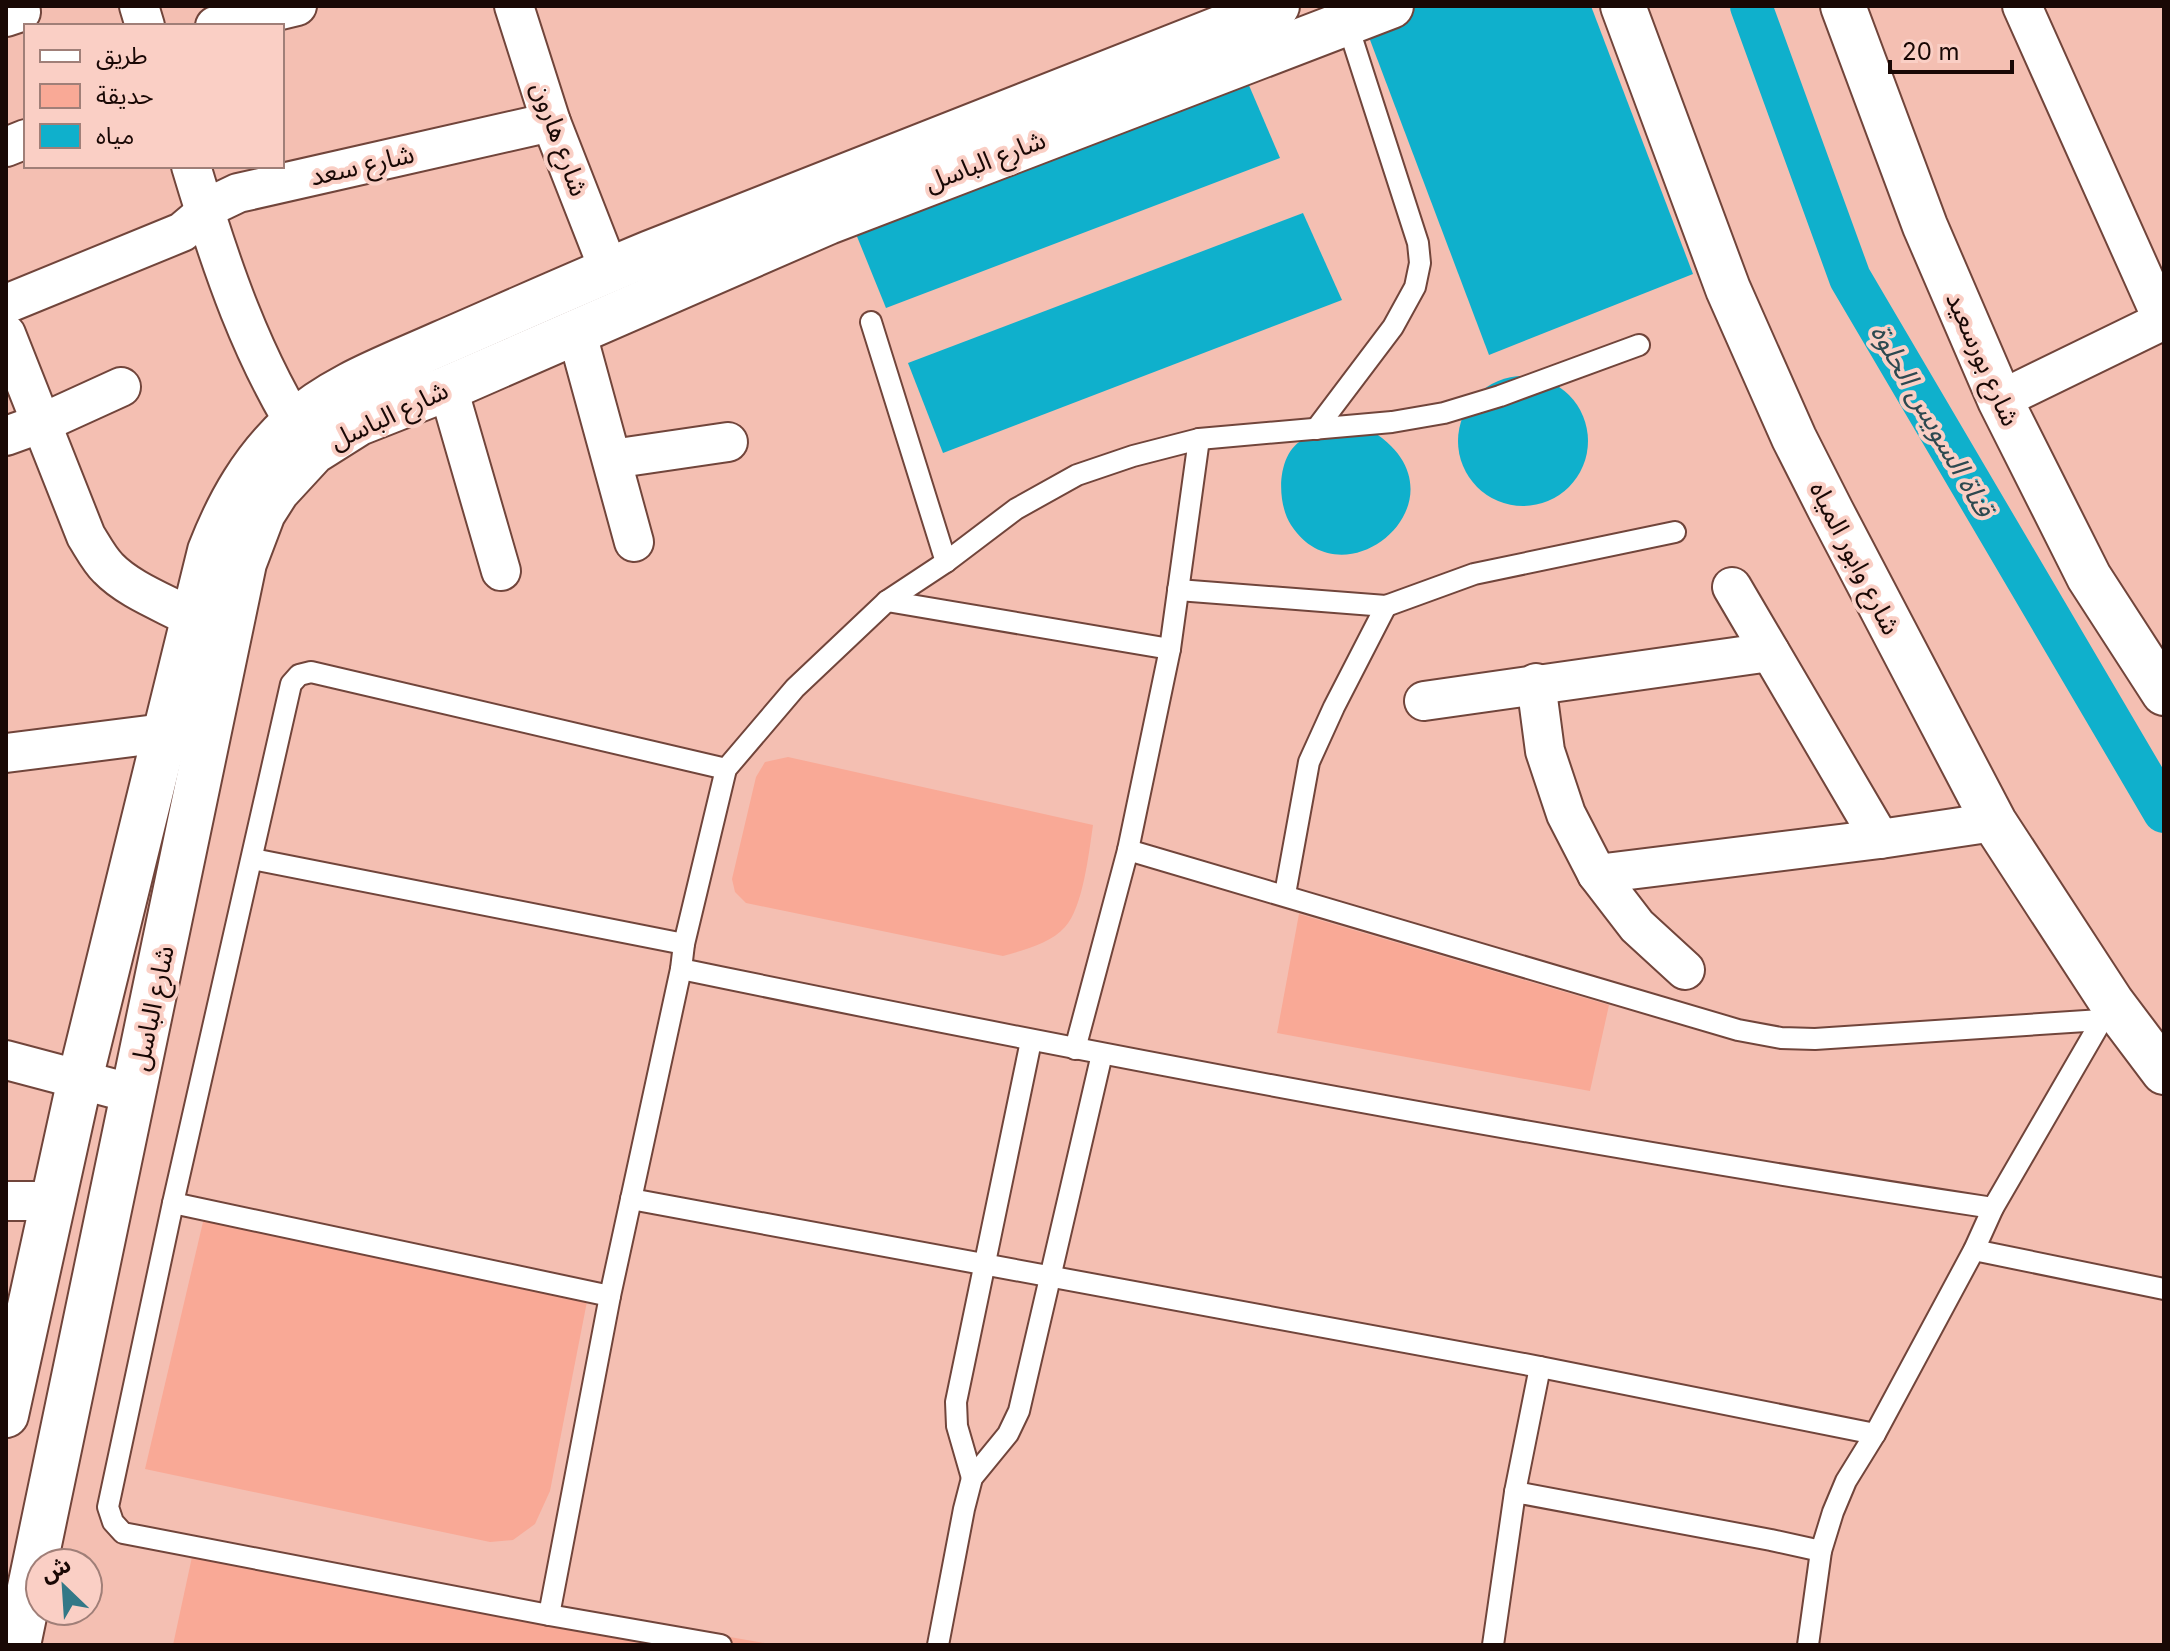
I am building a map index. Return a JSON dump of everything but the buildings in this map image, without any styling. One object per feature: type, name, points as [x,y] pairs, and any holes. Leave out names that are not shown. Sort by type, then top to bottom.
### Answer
[{"type":"main road","name":"شارع الباسل","points":[[18,1645],[244,563],[263,513],[304,437],[342,389],[609,270],[1277,6]]},
{"type":"main road","name":"شارع الباسل","points":[[6,1415],[15,1330],[52,1201],[210,551],[235,495],[272,445],[359,423],[448,388],[828,222],[1391,6]]},
{"type":"main road","name":"شارع وابور المياه","points":[[1623,6],[1698,213],[1766,376],[1868,583],[1994,822],[2106,1012],[2164,1072]]},
{"type":"main road","name":"شارع بورسعيد","points":[[1843,6],[1925,226],[2000,400],[2089,577],[2164,693]]},
{"type":"street","points":[[223,24],[297,6]]},
{"type":"street","name":"شارع هارون","points":[[514,6],[551,122],[609,270]]},
{"type":"street","points":[[2000,400],[2164,321],[2022,6]]},
{"type":"street","name":"شارع سعد","points":[[6,304],[182,232],[215,204],[238,193],[551,122]]},
{"type":"street","points":[[192,168],[222,267],[246,327],[304,437]]},
{"type":"street","points":[[576,330],[634,542]]},
{"type":"street","points":[[6,334],[86,536],[102,561],[123,581],[192,618]]},
{"type":"street","points":[[6,436],[121,387]]},
{"type":"street","points":[[448,388],[501,571]]},
{"type":"street","points":[[612,459],[728,442]]},
{"type":"street","points":[[1732,587],[1880,839]]},
{"type":"street","points":[[1424,701],[1770,652]]},
{"type":"street","points":[[1536,683],[1545,751],[1566,814],[1597,874],[1637,926],[1685,970]]},
{"type":"street","points":[[6,753],[164,733]]},
{"type":"street","points":[[1597,874],[1994,822]]},
{"type":"street","points":[[6,1060],[134,1094]]},
{"type":"street","points":[[6,1201],[52,1201]]},
{"type":"lane","points":[[1316,429],[1393,327],[1415,287],[1420,263],[1418,243],[1347,23]]},
{"type":"lane","points":[[871,322],[946,562]]},
{"type":"lane","points":[[549,1615],[610,1296],[684,944],[726,769],[795,688],[887,601],[946,562],[1016,509],[1077,475],[1199,439],[1392,422],[1444,413],[1639,345]]},
{"type":"lane","points":[[1075,1049],[1128,850],[1170,649],[1199,439]]},
{"type":"lane","points":[[1178,590],[1386,606],[1474,574],[1675,532]]},
{"type":"lane","points":[[887,601],[1170,649]]},
{"type":"lane","points":[[1285,894],[1309,762],[1386,606]]},
{"type":"lane","points":[[721,1645],[123,1533],[113,1522],[108,1507],[173,1203],[291,684],[299,675],[311,672],[726,769]]},
{"type":"lane","points":[[1128,850],[1738,1030],[1781,1038],[1815,1039],[2106,1012]]},
{"type":"lane","points":[[253,859],[684,944]]},
{"type":"lane","points":[[681,969],[1102,1054],[1748,1171],[1993,1208]]},
{"type":"lane","points":[[1808,1645],[1821,1551],[1846,1481],[1875,1434],[1974,1250],[1993,1208],[2106,1012]]},
{"type":"lane","points":[[972,1478],[957,1426],[956,1402],[1031,1041]]},
{"type":"lane","points":[[938,1645],[972,1478],[1008,1434],[1019,1411],[1102,1054]]},
{"type":"lane","points":[[631,1199],[1540,1367],[1875,1434]]},
{"type":"lane","points":[[173,1203],[610,1296]]},
{"type":"lane","points":[[1974,1250],[2164,1289]]},
{"type":"lane","points":[[1493,1645],[1515,1492],[1540,1367]]},
{"type":"lane","points":[[1515,1492],[1821,1551]]},
{"type":"green space","points":[[788,757],[1093,825],[1084,879],[1071,918],[1052,938],[1003,956],[746,903],[735,892],[732,879],[756,777],[765,762]]},
{"type":"green space","points":[[1299,914],[1609,1005],[1590,1091],[1277,1033]]},
{"type":"green space","points":[[207,1205],[591,1281],[550,1491],[535,1524],[513,1540],[490,1542],[145,1469]]},
{"type":"green space","points":[[195,1543],[776,1645],[173,1645]]},
{"type":"water","points":[[1410,6],[1591,6],[1693,274],[1489,355],[1364,24]]},
{"type":"water","points":[[1245,76],[1280,158],[886,308],[856,234]]},
{"type":"water","points":[[1303,213],[1342,300],[943,453],[908,363]]},
{"type":"water","points":[[1523,376],[1548,381],[1569,395],[1583,416],[1588,441],[1583,466],[1569,487],[1548,501],[1523,506],[1498,501],[1477,487],[1463,466],[1458,441],[1463,416],[1477,395],[1498,381]]},
{"type":"water","points":[[1367,428],[1398,454],[1410,482],[1407,509],[1392,532],[1369,549],[1342,555],[1315,548],[1291,525],[1286,515],[1281,491],[1284,465],[1296,445],[1306,438],[1327,432]]},
{"type":"waterway","name":"قناة السويس الحلوة","points":[[1751,6],[1850,278],[2164,812]]}]
